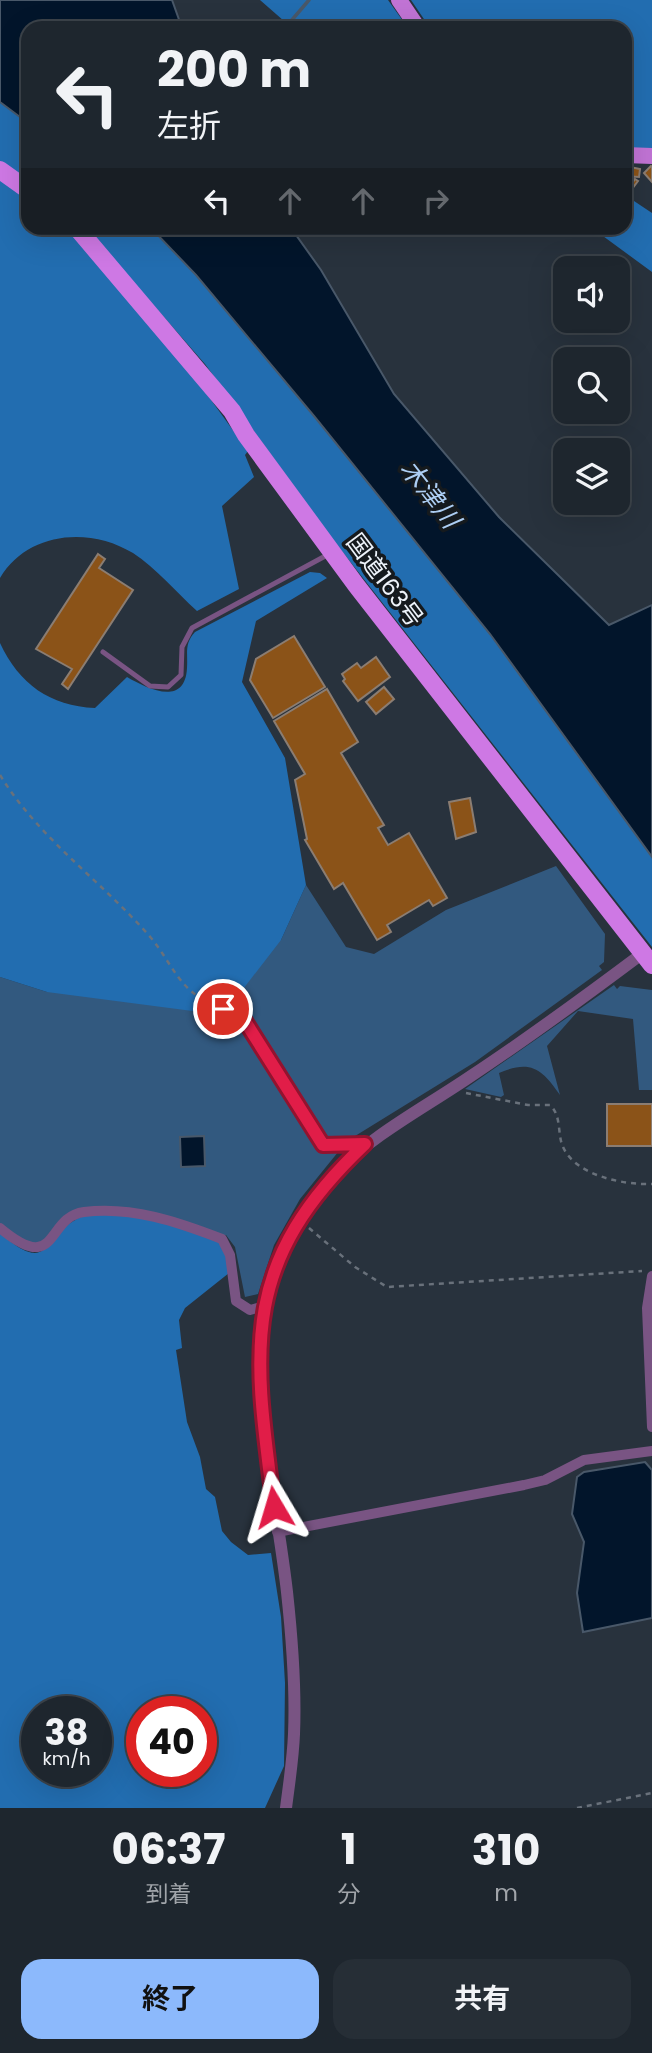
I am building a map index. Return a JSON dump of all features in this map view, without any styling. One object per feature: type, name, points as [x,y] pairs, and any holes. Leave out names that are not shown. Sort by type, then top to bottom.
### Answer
[{"type":"highway","points":[[0,170],[21,185]]},
{"type":"highway","name":"国道163号","points":[[83,235],[232,411],[246,435],[333,552],[648,959]]},
{"type":"main road","points":[[399,0],[413,21]]},
{"type":"main road","points":[[632,155],[652,156]]},
{"type":"street","points":[[286,1808],[294,1735],[293,1687],[286,1590],[261,1407],[259,1361],[265,1306],[280,1257],[298,1220],[332,1176],[365,1144],[648,959]]},
{"type":"street","points":[[223,1009],[238,1010],[323,1145],[365,1144]]},
{"type":"street","points":[[0,1229],[19,1244],[33,1247],[50,1240],[67,1220],[82,1212],[166,1218],[222,1238],[230,1255],[236,1301],[250,1310],[265,1306]]},
{"type":"street","points":[[652,1273],[647,1308],[652,1427]]},
{"type":"street","points":[[277,1532],[524,1485],[545,1480],[584,1460],[652,1451]]},
{"type":"lane","points":[[103,652],[150,686],[168,687],[181,675],[181,647],[192,628],[333,552]]},
{"type":"path","points":[[0,775],[37,827],[152,940],[180,984],[200,999],[223,1009]]},
{"type":"path","points":[[452,1089],[513,1103],[550,1105],[555,1110],[562,1146],[570,1158],[596,1173],[620,1181],[652,1184]]},
{"type":"path","points":[[298,1220],[355,1268],[387,1287],[652,1273]]},
{"type":"path","points":[[577,1808],[652,1793]]},
{"type":"shaded area","points":[[260,0],[388,0],[403,21],[284,21]]},
{"type":"shaded area","points":[[411,0],[652,0],[652,151],[632,149],[632,21],[425,21]]},
{"type":"shaded area","points":[[0,102],[21,118],[21,176],[0,162]]},
{"type":"shaded area","points":[[0,180],[21,194],[21,235],[72,235],[85,247],[198,382],[248,451],[245,455],[254,477],[222,506],[239,589],[197,611],[133,553],[116,544],[97,539],[60,538],[42,543],[26,551],[0,578]]},
{"type":"shaded area","points":[[632,200],[652,213],[652,272],[602,235],[632,235]]},
{"type":"shaded area","points":[[92,235],[158,235],[196,275],[314,416],[490,634],[652,857],[652,947],[334,541],[205,364]]},
{"type":"shaded area","points":[[310,572],[320,573],[327,578],[256,621],[242,682],[285,758],[306,885],[281,940],[223,1015],[47,992],[0,977],[0,643],[27,681],[38,690],[64,703],[95,708],[127,677],[154,690],[172,691],[179,688],[185,680],[188,645],[195,632]]},
{"type":"shaded area","points":[[556,866],[605,934],[604,962],[599,966],[602,970],[475,1062],[347,1141],[300,1199],[274,1245],[258,1294],[245,1297],[235,1247],[226,1235],[219,1239],[74,1220],[47,1247],[32,1252],[0,1233],[0,977],[47,992],[281,940],[306,885],[346,947],[374,954],[446,910]]},
{"type":"shaded area","points":[[614,985],[617,989],[620,986],[652,990],[652,1090],[639,1090],[633,1019],[578,1011],[547,1046],[560,1095],[541,1073],[528,1067],[499,1073],[504,1095],[501,1097],[465,1089]]},
{"type":"shaded area","points":[[115,1214],[164,1221],[219,1240],[226,1256],[229,1273],[185,1308],[179,1320],[182,1348],[176,1350],[187,1422],[200,1457],[206,1489],[215,1497],[222,1531],[248,1555],[271,1553],[281,1617],[285,1683],[284,1766],[265,1808],[0,1808],[0,1233],[16,1246],[37,1253],[44,1250],[65,1227],[90,1215]]},
{"type":"water","points":[[0,0],[172,0],[180,21],[21,21],[21,118],[0,102]]},
{"type":"water","name":"木津川","points":[[158,235],[296,235],[321,270],[394,394],[499,517],[609,625],[652,605],[652,857],[490,634],[196,275]]},
{"type":"water","points":[[204,1136],[205,1166],[181,1167],[180,1137]]},
{"type":"water","points":[[645,1462],[652,1470],[652,1618],[583,1632],[577,1593],[584,1542],[572,1514],[577,1477],[584,1472]]},
{"type":"building","points":[[632,167],[640,169],[639,177],[632,176]]},
{"type":"building","points":[[652,167],[652,182],[644,173]]},
{"type":"building","points":[[98,554],[105,559],[99,568],[133,590],[68,689],[62,684],[72,669],[36,649]]},
{"type":"building","points":[[294,636],[325,687],[273,718],[250,680],[256,659]]},
{"type":"building","points":[[376,657],[390,677],[358,701],[343,681],[345,679],[342,674],[357,663],[361,668]]},
{"type":"building","points":[[384,687],[394,699],[376,714],[366,702]]},
{"type":"building","points":[[327,689],[358,742],[341,753],[384,825],[378,828],[388,845],[409,833],[447,898],[433,906],[429,900],[387,925],[391,932],[377,940],[343,883],[334,889],[305,840],[307,839],[295,780],[305,774],[274,721]]},
{"type":"building","points":[[470,798],[476,832],[456,839],[449,802]]},
{"type":"building","points":[[607,1104],[652,1104],[652,1146],[607,1146]]},
{"type":"waterway","points":[[291,21],[309,0]]},
{"type":"route","points":[[223,1009],[238,1010],[323,1145],[365,1144],[332,1176],[304,1211],[272,1276],[265,1306],[259,1361],[261,1407],[274,1507]]}]
